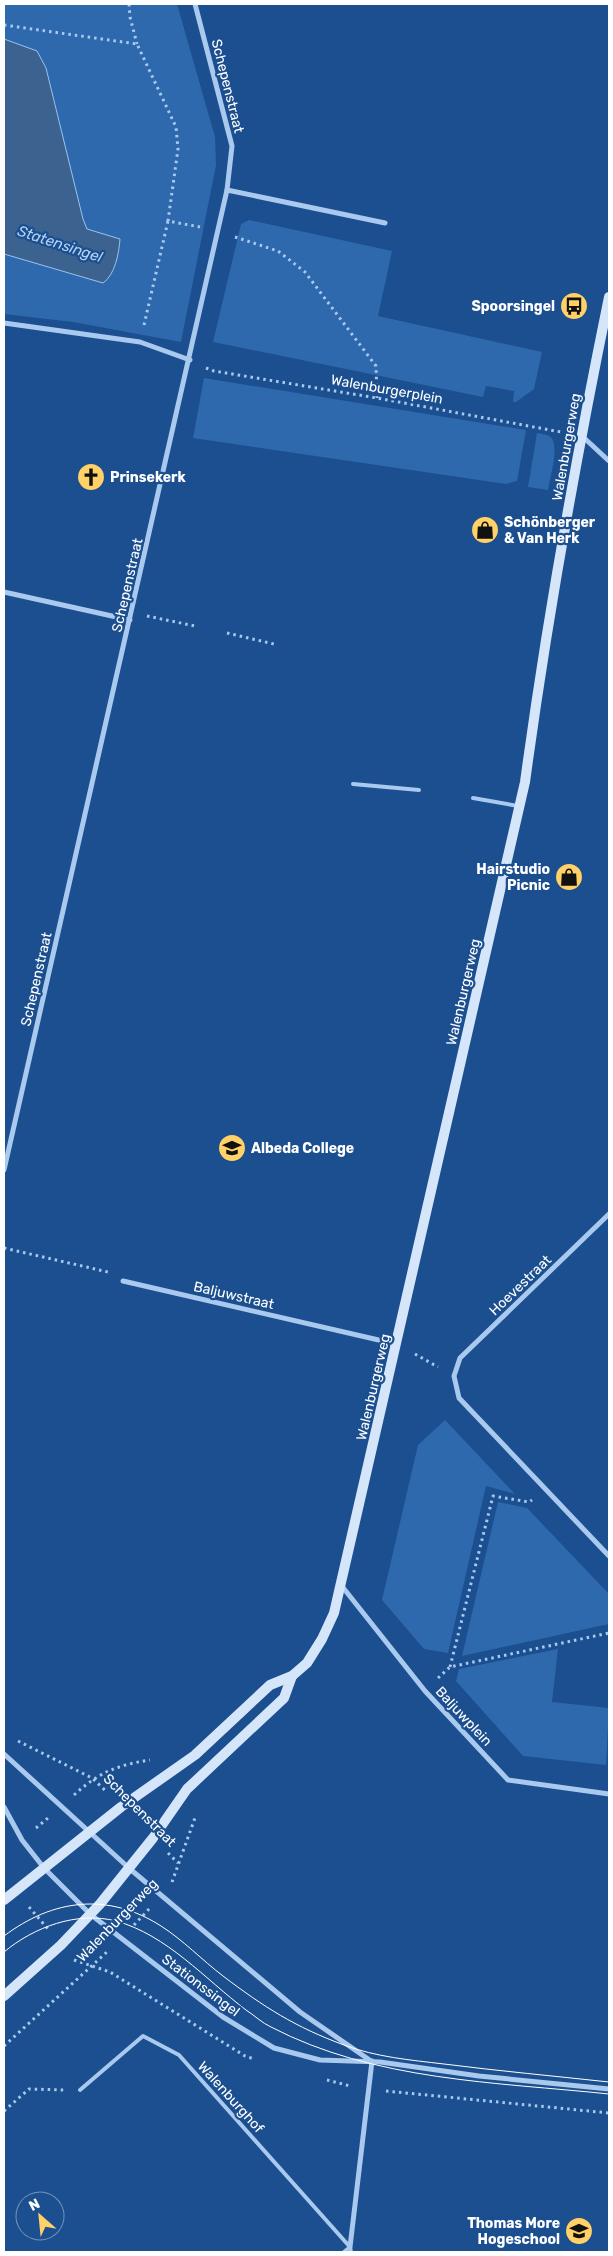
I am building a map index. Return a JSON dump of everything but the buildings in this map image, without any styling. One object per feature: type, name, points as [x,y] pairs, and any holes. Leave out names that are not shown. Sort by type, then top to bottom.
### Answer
[{"type":"street","name":"Schepenstraat","points":[[4,1170],[190,360],[227,190],[232,146],[195,4]]},
{"type":"street","points":[[227,190],[385,224]]},
{"type":"street","name":"Walenburgerweg","points":[[4,1900],[121,1807],[195,1755],[270,1685],[292,1676],[307,1663],[322,1639],[334,1613],[519,807],[582,436],[609,297]]},
{"type":"street","points":[[4,323],[140,342],[190,360]]},
{"type":"street","points":[[582,436],[609,461]]},
{"type":"street","points":[[4,592],[130,620]]},
{"type":"street","name":"Hoevestraat","points":[[454,1376],[460,1358],[609,1214]]},
{"type":"street","name":"Baljuwstraat","points":[[123,1281],[397,1344]]},
{"type":"street","points":[[454,1376],[459,1398],[546,1492],[609,1556]]},
{"type":"street","name":"Baljuwplein","points":[[341,1586],[425,1691],[508,1780],[609,1794]]},
{"type":"street","name":"Walenburgerweg","points":[[4,1996],[61,1945],[90,1914],[130,1868],[187,1789],[284,1698],[292,1676]]},
{"type":"street","points":[[4,1754],[90,1832]]},
{"type":"street","points":[[4,1807],[22,1840],[44,1868]]},
{"type":"street","name":"Stationssingel","points":[[90,1832],[300,2012],[372,2061]]},
{"type":"street","name":"Stationssingel","points":[[44,1868],[90,1914],[120,1939],[222,2017],[274,2048],[320,2060],[372,2061],[609,2089]]},
{"type":"street","points":[[350,2250],[372,2061]]},
{"type":"lane","points":[[353,784],[419,790]]},
{"type":"lane","points":[[473,798],[519,807]]},
{"type":"lane","name":"Walenburghof","points":[[80,2090],[143,2036],[179,2055],[350,2250]]},
{"type":"lane","points":[[344,2252],[350,2250]]},
{"type":"path","points":[[129,4],[130,18],[137,44],[176,127],[178,149],[168,221],[140,342]]},
{"type":"path","points":[[4,25],[137,44]]},
{"type":"path","points":[[168,221],[218,232],[278,251],[305,272],[376,366],[377,398]]},
{"type":"path","name":"Walenburgerplein","points":[[190,360],[214,372],[377,398],[582,436]]},
{"type":"path","points":[[132,613],[195,626]]},
{"type":"path","points":[[227,633],[274,644]]},
{"type":"path","points":[[4,1248],[110,1273],[123,1281]]},
{"type":"path","points":[[397,1344],[454,1376]]},
{"type":"path","points":[[450,1667],[492,1496],[529,1502],[546,1492]]},
{"type":"path","points":[[425,1691],[450,1667],[609,1633]]},
{"type":"path","name":"Schepenstraat","points":[[12,1739],[28,1744],[92,1778],[121,1807]]},
{"type":"path","points":[[22,1840],[92,1778],[126,1764],[152,1760]]},
{"type":"path","name":"Walenburgerweg","points":[[4,2046],[93,1967],[162,1895],[173,1881],[198,1811]]},
{"type":"path","name":"Schepenstraat","points":[[153,1838],[178,1863]]},
{"type":"path","points":[[14,1891],[76,1962],[93,1967]]},
{"type":"path","points":[[4,2111],[29,2088],[80,2090]]},
{"type":"shaded area","points":[[4,4],[177,4],[215,137],[216,165],[181,342],[73,322],[4,314],[4,254],[103,283],[111,275],[120,240],[87,229],[46,68],[37,51],[4,39]]},
{"type":"shaded area","points":[[249,220],[392,251],[378,316],[542,352],[534,389],[516,402],[513,402],[514,391],[486,386],[483,397],[213,342],[241,224]]},
{"type":"shaded area","points":[[204,378],[526,430],[517,481],[506,484],[193,438]]},
{"type":"shaded area","points":[[537,433],[549,436],[554,445],[554,461],[548,490],[528,487]]},
{"type":"shaded area","points":[[445,1420],[515,1494],[486,1486],[448,1653],[424,1649],[382,1600],[418,1445]]},
{"type":"shaded area","points":[[498,1502],[527,1508],[609,1594],[609,1624],[462,1656]]},
{"type":"shaded area","points":[[558,1649],[552,1702],[609,1708],[606,1765],[523,1756],[456,1681],[459,1669]]},
{"type":"water","name":"Statensingel","points":[[4,39],[37,51],[46,68],[87,229],[120,239],[111,275],[103,283],[4,254]]},
{"type":"tram line","points":[[4,1936],[42,1914],[61,1908],[81,1904],[101,1904],[121,1908],[141,1915],[161,1926],[223,1976],[266,2007],[310,2031],[344,2045],[381,2055],[406,2059],[609,2082]]},
{"type":"tram line","points":[[4,1952],[29,1935],[57,1923],[86,1918],[116,1921],[152,1936],[185,1959],[264,2023],[311,2045],[352,2059],[436,2076],[479,2082],[609,2094]]},
{"type":"place","name":"Spoorsingel","points":[[574,306]]},
{"type":"place","name":"Prinsekerk","points":[[91,477]]},
{"type":"place","name":"Schönberger & Van Herk","points":[[485,530]]},
{"type":"place","name":"Hairstudio Picnic","points":[[569,877]]},
{"type":"place","name":"Albeda College","points":[[232,1148]]},
{"type":"place","name":"Thomas More Hogeschool","points":[[579,2231]]}]
